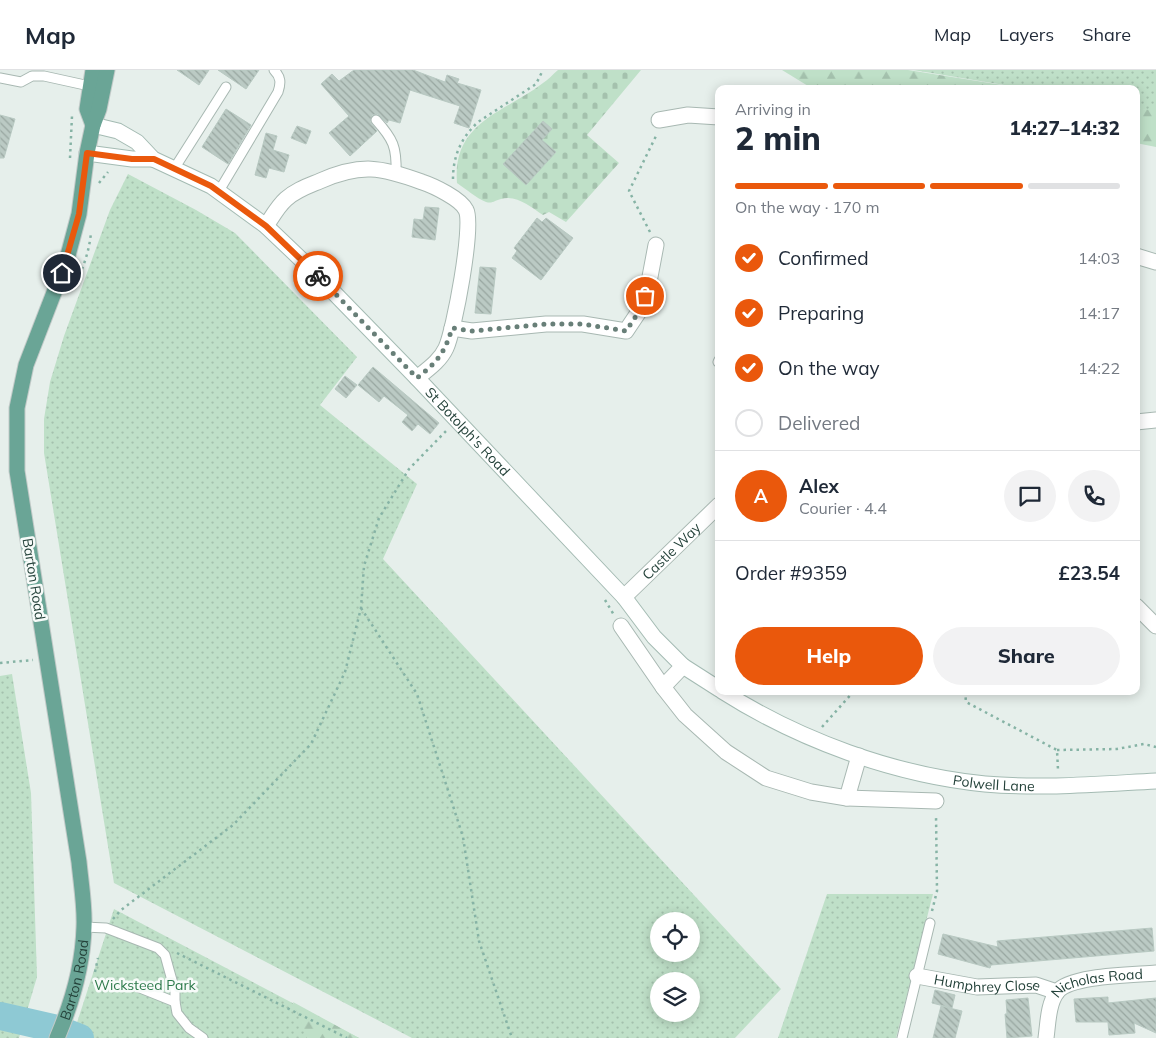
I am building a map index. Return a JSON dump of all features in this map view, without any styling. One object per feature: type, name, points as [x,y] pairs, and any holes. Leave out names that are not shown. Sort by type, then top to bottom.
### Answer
[{"type":"main road","name":"Barton Road","points":[[93,70],[96,88]]},
{"type":"main road","name":"Barton Road","points":[[57,1038],[67,1015],[78,977],[84,927],[80,862],[17,471],[17,408],[26,365],[67,259],[79,214],[92,125],[86,109],[107,70]]},
{"type":"street","points":[[659,120],[688,116],[715,117]]},
{"type":"street","name":"St Botolph's Road","points":[[92,125],[110,128],[137,142],[154,159],[219,191],[266,226],[308,266],[417,378],[624,597],[654,637],[683,666],[715,686]]},
{"type":"street","name":"St Botolph's Road","points":[[87,153],[132,159],[154,159]]},
{"type":"street","points":[[266,226],[285,200],[292,194],[340,172],[364,168],[396,173],[429,185],[454,198],[466,210],[469,226],[452,328],[445,350],[440,358],[417,378]]},
{"type":"street","points":[[452,328],[472,331],[546,324],[583,324],[626,331],[640,310],[649,282],[656,245]]},
{"type":"street","points":[[1140,257],[1156,262]]},
{"type":"street","points":[[1140,424],[1156,420]]},
{"type":"street","name":"Castle Way","points":[[624,597],[715,509]]},
{"type":"street","points":[[1140,610],[1156,626]]},
{"type":"street","points":[[621,626],[663,687],[685,715],[726,752],[766,778],[811,792],[847,798],[936,801]]},
{"type":"street","points":[[663,687],[683,666]]},
{"type":"street","points":[[728,695],[748,708],[792,730],[813,738]]},
{"type":"street","name":"Polwell Lane","points":[[813,738],[859,756],[896,767],[986,784],[1059,787],[1156,781]]},
{"type":"street","points":[[847,798],[859,756]]},
{"type":"street","name":"Nicholas Road","points":[[1046,1038],[1050,1008],[1057,992],[1063,988],[1082,980],[1156,973]]},
{"type":"street","name":"Humphrey Close","points":[[917,976],[977,987],[1036,985],[1057,992]]},
{"type":"lane","points":[[219,191],[278,92],[281,83],[280,76],[274,70]]},
{"type":"lane","points":[[0,78],[21,82],[39,73],[96,88]]},
{"type":"lane","points":[[174,169],[226,87]]},
{"type":"lane","points":[[376,120],[392,140],[397,156],[396,173]]},
{"type":"lane","points":[[902,1038],[930,923]]},
{"type":"lane","points":[[84,927],[106,928],[158,948],[165,955],[174,990],[174,1002],[177,1013],[189,1028],[203,1038]]},
{"type":"lane","points":[[135,986],[174,1002]]},
{"type":"path","points":[[454,198],[453,171],[456,153],[461,142],[478,122],[536,84],[543,70]]},
{"type":"path","points":[[656,245],[630,190],[656,134],[659,120]]},
{"type":"path","points":[[97,186],[106,173],[112,170]]},
{"type":"path","points":[[72,292],[82,271],[90,246],[91,231]]},
{"type":"path","points":[[112,920],[121,910],[233,825],[311,744],[345,672],[360,608],[364,566],[379,518],[409,468],[456,420]]},
{"type":"path","points":[[360,608],[417,694],[463,838],[479,942],[512,1038]]},
{"type":"path","points":[[0,663],[38,660]]},
{"type":"path","points":[[813,738],[851,695]]},
{"type":"path","points":[[966,695],[966,702],[1057,750],[1117,749],[1144,744],[1156,747]]},
{"type":"path","points":[[1057,750],[1059,787]]},
{"type":"path","points":[[930,923],[937,891],[936,801]]},
{"type":"path","points":[[158,948],[181,954],[347,1038]]},
{"type":"green space","points":[[558,70],[641,70],[587,135],[619,163],[566,222],[549,212],[543,215],[523,202],[512,198],[490,203],[486,202],[457,183],[458,162],[463,146],[472,132],[497,112],[545,82]]},
{"type":"green space","points":[[782,70],[908,70],[1003,85],[806,85]]},
{"type":"green space","points":[[913,70],[1156,70],[1156,112],[1140,109],[1140,85],[1005,85]]},
{"type":"green space","points":[[1140,109],[1156,111],[1156,147],[1140,144]]},
{"type":"green space","points":[[128,174],[235,233],[357,357],[320,405],[417,484],[383,559],[781,989],[735,1038],[412,1038],[114,883],[44,453],[44,419],[50,382],[64,336],[110,210]]},
{"type":"green space","points":[[12,674],[31,793],[37,977],[19,1038],[0,1038],[0,676]]},
{"type":"green space","points":[[827,894],[933,894],[896,1038],[778,1038]]},
{"type":"green space","name":"Wicksteed Park","points":[[114,909],[359,1038],[72,1038]]},
{"type":"green space","points":[[293,1002],[359,1038],[307,1038]]},
{"type":"building","points":[[177,70],[209,70],[199,85]]},
{"type":"building","points":[[218,70],[259,70],[246,89]]},
{"type":"building","points":[[354,70],[413,70],[445,82],[447,75],[459,79],[457,83],[481,90],[469,128],[454,123],[460,106],[410,90],[400,123],[389,120],[387,123],[378,114],[372,115],[370,122],[377,131],[350,156],[329,133],[349,116],[321,84],[332,74],[339,81]]},
{"type":"building","points":[[226,109],[251,125],[228,164],[202,147]]},
{"type":"building","points":[[0,115],[15,119],[4,158],[0,158]]},
{"type":"building","points":[[543,121],[552,129],[542,140],[556,152],[526,185],[503,164]]},
{"type":"building","points":[[297,126],[311,131],[306,144],[291,138]]},
{"type":"building","points":[[266,133],[277,136],[273,150],[289,155],[284,172],[269,168],[266,178],[255,175]]},
{"type":"building","points":[[425,207],[439,208],[435,240],[412,237],[414,219],[423,220]]},
{"type":"building","points":[[537,218],[542,222],[546,218],[573,238],[541,280],[512,258],[517,251],[514,248]]},
{"type":"building","points":[[480,267],[496,268],[491,314],[475,313]]},
{"type":"building","points":[[373,367],[439,423],[430,434],[418,424],[412,431],[402,422],[408,415],[384,396],[379,402],[358,385]]},
{"type":"building","points":[[345,376],[357,385],[346,398],[335,389]]},
{"type":"building","points":[[1152,928],[1154,951],[991,965],[990,968],[938,954],[943,934],[998,947],[997,941]]},
{"type":"building","points":[[935,990],[955,995],[952,1008],[932,1003]]},
{"type":"building","points":[[1108,997],[1108,1003],[1156,998],[1156,1033],[1134,1023],[1135,1033],[1109,1035],[1108,1022],[1076,1022],[1074,999]]},
{"type":"building","points":[[1028,998],[1032,1036],[1007,1038],[1006,1000]]},
{"type":"building","points":[[941,1006],[962,1011],[955,1038],[933,1038]]},
{"type":"waterway","points":[[0,1016],[57,1029],[80,1038]]},
{"type":"way so far","points":[[318,276],[417,378],[440,358],[445,350],[452,328],[472,331],[546,324],[583,324],[626,331],[640,310],[645,296]]},
{"type":"route","points":[[62,273],[79,214],[87,153],[132,159],[154,159],[211,186],[266,226],[318,276]]}]
